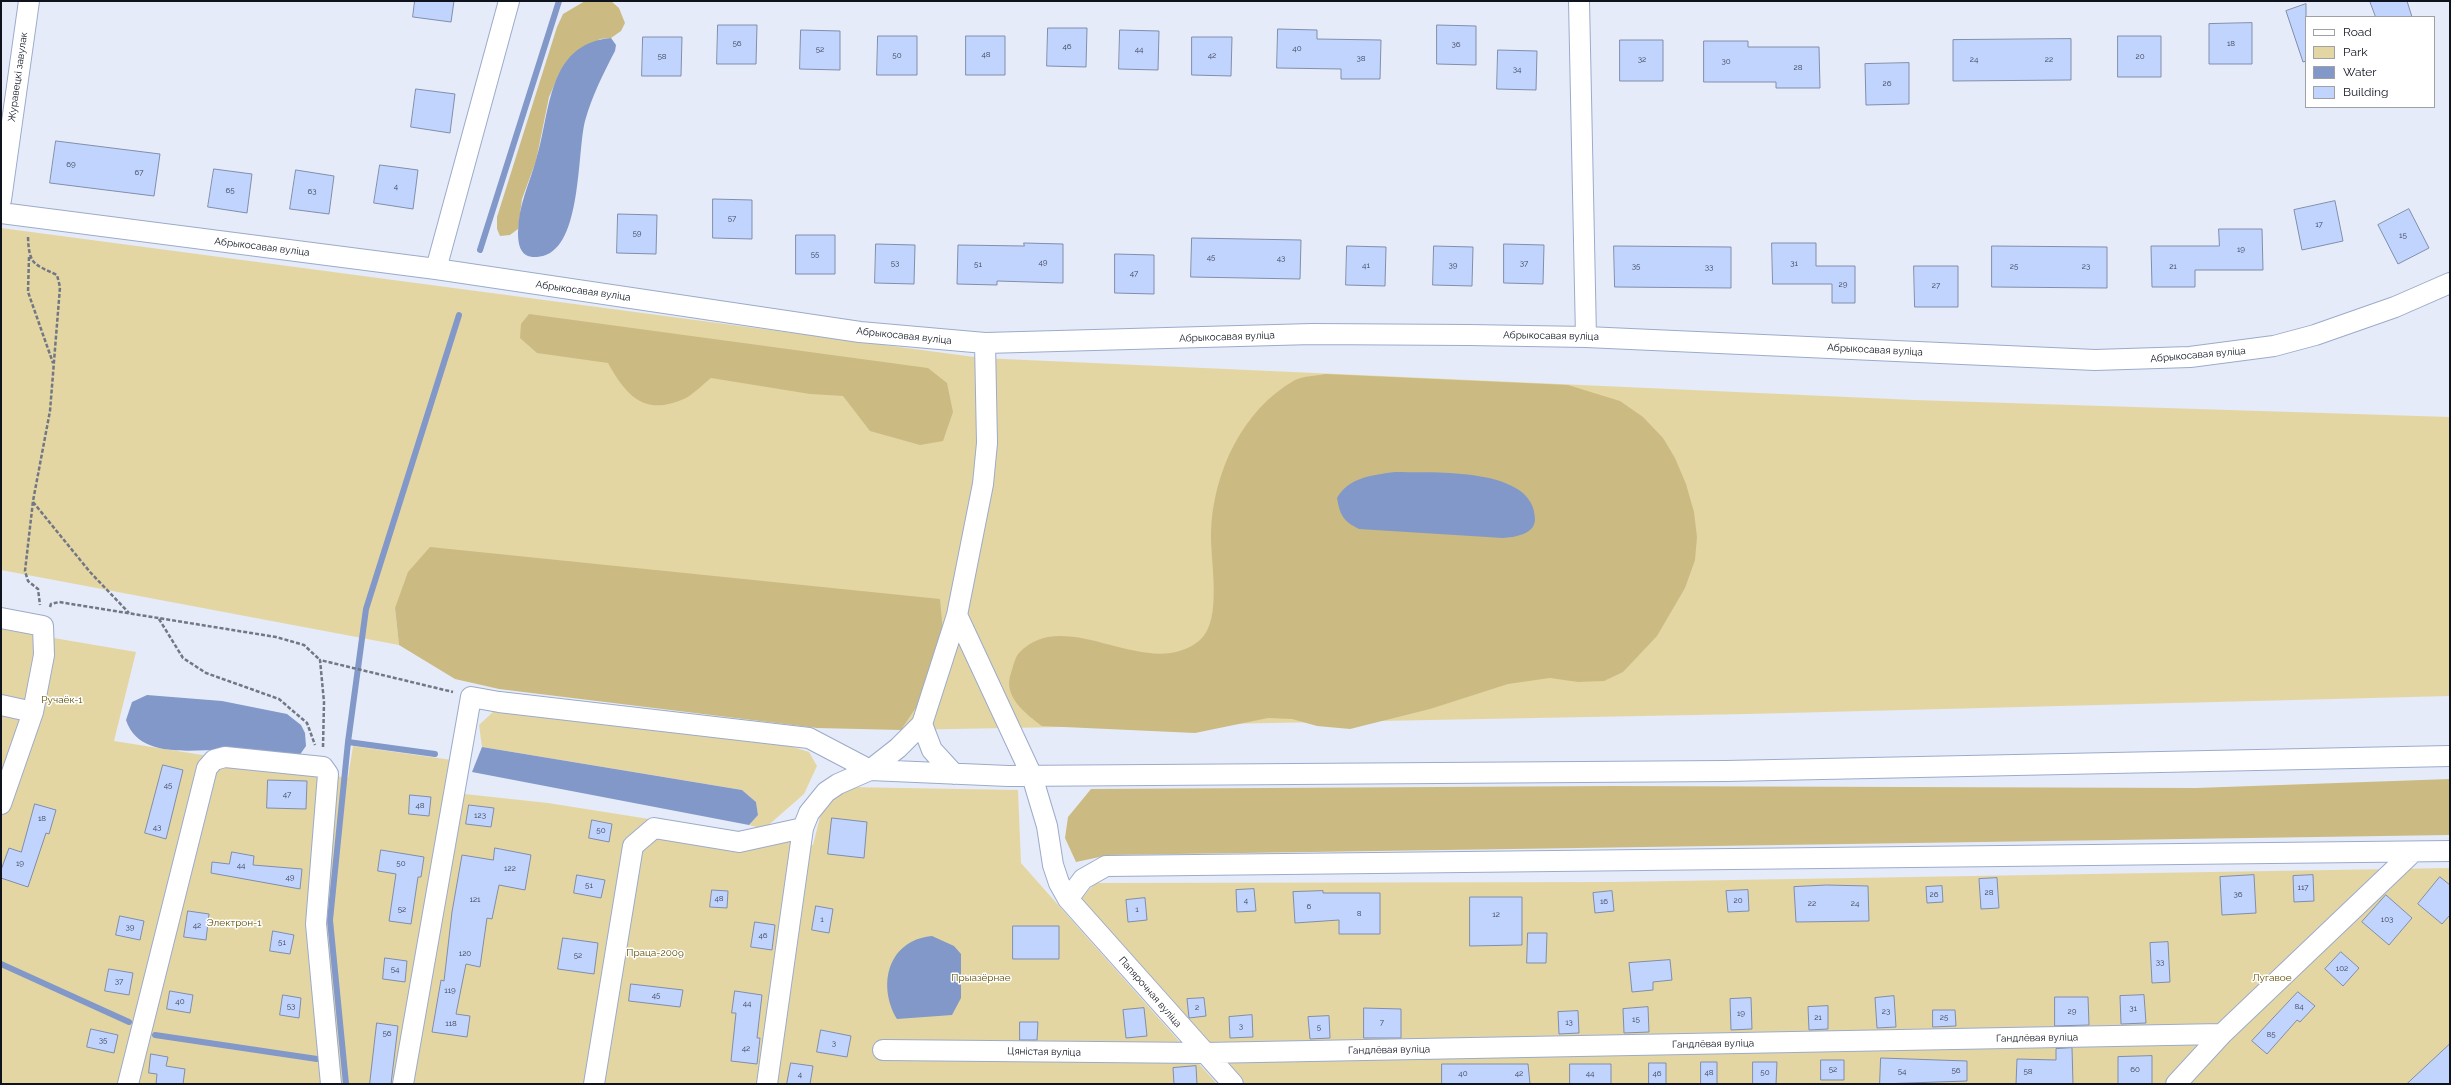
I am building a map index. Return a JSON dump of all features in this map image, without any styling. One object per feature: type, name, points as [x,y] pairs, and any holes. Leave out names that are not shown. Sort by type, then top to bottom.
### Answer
[{"type":"street","name":"Журавецкі завулак","points":[[1,200],[29,1]]},
{"type":"street","points":[[436,269],[509,1]]},
{"type":"street","points":[[1579,1],[1586,337]]},
{"type":"street","name":"Абрыкосавая вуліца","points":[[1,213],[436,269],[846,330],[908,338],[985,344],[1312,334],[1586,337],[2095,360],[2190,357],[2274,346],[2315,335],[2395,307],[2450,283]]},
{"type":"street","points":[[767,1084],[803,828],[814,807],[826,792],[838,784],[870,770],[898,748],[922,724],[957,615],[983,484],[987,443],[985,344]]},
{"type":"street","name":"Папярочная вуліца","points":[[957,615],[1032,776],[1047,826],[1053,865],[1059,883],[1068,899],[1233,1084]]},
{"type":"street","points":[[1,618],[42,626],[44,655],[33,712],[1,804]]},
{"type":"street","points":[[403,1084],[471,697],[499,702],[809,738],[870,770],[954,774],[1032,776],[1726,772],[2450,756]]},
{"type":"street","points":[[1,705],[33,712]]},
{"type":"street","points":[[922,724],[932,750],[954,774]]},
{"type":"street","points":[[128,1084],[207,768],[214,760],[225,757],[323,767],[328,774],[329,782],[316,924],[331,1084]]},
{"type":"street","points":[[594,1084],[633,846],[654,828],[739,842],[803,828]]},
{"type":"street","points":[[1068,899],[1084,879],[1106,866],[2450,851]]},
{"type":"street","points":[[2176,1084],[2222,1034],[2413,852]]},
{"type":"street","name":"Гандлёвая вуліца","points":[[1204,1053],[2222,1034]]},
{"type":"street","name":"Цяністая вуліца","points":[[883,1050],[1204,1053]]},
{"type":"path","points":[[28,216],[28,292],[54,365]]},
{"type":"path","points":[[29,256],[36,266],[57,275],[60,287],[50,411],[33,501],[25,571],[28,581],[38,589],[42,626]]},
{"type":"path","points":[[33,501],[90,572],[130,614]]},
{"type":"path","points":[[42,626],[51,604],[59,602],[276,637],[304,645],[320,660],[471,697]]},
{"type":"path","points":[[159,618],[183,658],[206,673],[279,699],[307,723],[323,767]]},
{"type":"path","points":[[320,660],[324,702],[323,767]]},
{"type":"green space","points":[[1,228],[982,358],[1914,400],[2450,417],[2450,696],[1748,714],[901,730],[922,699],[395,608],[399,645],[1,570]]},
{"type":"green space","points":[[1,629],[136,652],[114,741],[348,778],[353,746],[452,760],[446,792],[548,803],[813,845],[822,809],[847,787],[1018,790],[1021,863],[1217,1084],[1,1084]]},
{"type":"green space","points":[[495,710],[780,743],[809,752],[817,766],[804,794],[764,829],[749,825],[758,815],[756,802],[742,790],[482,747],[479,725]]},
{"type":"green space","name":"Лугавое","points":[[2450,868],[2450,1084],[1243,1084],[1077,904],[1095,883],[1613,882]]},
{"type":"shaded area","points":[[585,1],[611,1],[619,8],[625,23],[621,31],[611,38],[600,39],[567,61],[559,74],[549,97],[536,161],[522,199],[518,229],[510,235],[500,236],[497,229],[497,217],[557,27],[563,14]]},
{"type":"shaded area","points":[[529,314],[928,368],[947,383],[953,412],[943,441],[920,445],[870,431],[843,396],[810,394],[711,378],[693,394],[686,398],[672,403],[659,405],[648,404],[630,394],[622,385],[608,363],[537,353],[520,338],[521,324]]},
{"type":"shaded area","points":[[1325,374],[1568,385],[1620,401],[1643,417],[1663,438],[1675,458],[1686,484],[1694,512],[1697,537],[1695,560],[1685,588],[1657,636],[1623,672],[1604,681],[1578,682],[1550,678],[1508,684],[1430,709],[1350,729],[1317,726],[1292,719],[1268,718],[1195,733],[1042,726],[1029,716],[1017,704],[1013,697],[1009,681],[1014,662],[1019,653],[1038,640],[1060,636],[1083,639],[1156,654],[1179,651],[1200,640],[1207,631],[1213,605],[1214,589],[1211,532],[1213,510],[1224,466],[1234,445],[1246,426],[1260,408],[1276,393],[1295,380]]},
{"type":"shaded area","points":[[430,547],[940,599],[943,632],[922,699],[901,730],[817,728],[499,689],[455,679],[399,645],[395,608],[408,572]]},
{"type":"shaded area","points":[[2450,779],[2450,835],[1109,855],[1076,862],[1065,838],[1068,817],[1091,789],[1614,786],[2196,788]]},
{"type":"water","points":[[611,38],[616,45],[615,51],[594,94],[585,121],[582,135],[576,196],[565,235],[556,249],[543,256],[528,256],[520,248],[518,223],[524,196],[541,142],[549,102],[555,84],[563,67],[574,53],[590,43]]},
{"type":"water","points":[[1395,472],[1456,473],[1501,481],[1519,490],[1531,502],[1535,520],[1534,525],[1523,534],[1503,538],[1359,529],[1343,517],[1339,509],[1337,498],[1342,491],[1355,481],[1362,478]]},
{"type":"water","points":[[147,695],[222,701],[287,714],[301,725],[305,733],[306,746],[299,756],[226,750],[183,751],[155,747],[142,741],[133,733],[126,720],[132,702]]},
{"type":"water","points":[[482,747],[742,790],[756,802],[758,815],[749,825],[472,772]]},
{"type":"water","points":[[932,936],[954,946],[961,954],[961,998],[952,1015],[897,1019],[891,1006],[888,992],[890,966],[896,955],[905,946],[917,939]]},
{"type":"building","points":[[415,1],[454,1],[451,22],[413,17]]},
{"type":"building","points":[[2370,1],[2407,1],[2412,16],[2376,16]]},
{"type":"building","points":[[2306,4],[2305,61],[2303,62],[2286,11]]},
{"type":"building","points":[[2252,23],[2252,64],[2209,64],[2209,24]]},
{"type":"building","points":[[718,25],[757,25],[756,64],[717,64]]},
{"type":"building","points":[[1437,25],[1476,26],[1476,65],[1437,64]]},
{"type":"building","points":[[1048,28],[1087,28],[1086,67],[1047,66]]},
{"type":"building","points":[[1278,29],[1317,30],[1317,39],[1381,40],[1380,79],[1341,79],[1341,69],[1277,68]]},
{"type":"building","points":[[801,30],[840,31],[840,70],[800,69]]},
{"type":"building","points":[[1120,30],[1159,31],[1158,70],[1119,69]]},
{"type":"building","points":[[878,36],[917,36],[917,75],[877,75]]},
{"type":"building","points":[[966,36],[1005,36],[1005,75],[966,75]]},
{"type":"building","points":[[2118,36],[2161,36],[2161,77],[2118,77]]},
{"type":"building","points":[[643,37],[682,37],[681,76],[642,76]]},
{"type":"building","points":[[1192,37],[1232,37],[1231,76],[1192,75]]},
{"type":"building","points":[[2071,39],[2071,80],[1953,81],[1953,40]]},
{"type":"building","points":[[1620,40],[1663,40],[1663,81],[1620,81]]},
{"type":"building","points":[[1704,41],[1748,41],[1748,47],[1819,47],[1820,88],[1776,88],[1776,82],[1704,82]]},
{"type":"building","points":[[1498,50],[1537,51],[1536,90],[1497,89]]},
{"type":"building","points":[[1909,63],[1909,104],[1866,105],[1865,64]]},
{"type":"building","points":[[416,89],[455,94],[450,133],[411,127]]},
{"type":"building","points":[[56,141],[160,154],[154,196],[50,183]]},
{"type":"building","points":[[380,165],[418,170],[413,209],[374,203]]},
{"type":"building","points":[[214,169],[252,174],[247,213],[208,207]]},
{"type":"building","points":[[296,170],[334,176],[329,214],[290,209]]},
{"type":"building","points":[[713,199],[752,200],[752,239],[713,238]]},
{"type":"building","points":[[2335,201],[2343,241],[2302,250],[2294,210]]},
{"type":"building","points":[[2409,209],[2429,248],[2398,264],[2378,225]]},
{"type":"building","points":[[618,214],[657,215],[656,254],[617,253]]},
{"type":"building","points":[[2219,229],[2262,229],[2263,270],[2195,270],[2195,287],[2152,287],[2151,246],[2219,246]]},
{"type":"building","points":[[796,235],[835,235],[835,274],[796,274]]},
{"type":"building","points":[[1192,238],[1301,240],[1300,279],[1191,277]]},
{"type":"building","points":[[1024,243],[1063,244],[1063,283],[997,281],[997,285],[957,284],[958,245],[1024,246]]},
{"type":"building","points":[[1772,243],[1816,243],[1816,266],[1855,266],[1855,303],[1832,303],[1832,284],[1773,284]]},
{"type":"building","points":[[876,244],[915,245],[914,284],[875,283]]},
{"type":"building","points":[[1504,244],[1544,245],[1543,284],[1504,283]]},
{"type":"building","points":[[1347,246],[1386,247],[1385,286],[1346,285]]},
{"type":"building","points":[[1434,246],[1473,247],[1472,286],[1433,285]]},
{"type":"building","points":[[1614,246],[1731,247],[1731,288],[1615,287]]},
{"type":"building","points":[[1992,246],[2107,247],[2107,288],[1992,287]]},
{"type":"building","points":[[1115,254],[1154,255],[1154,294],[1115,293]]},
{"type":"building","points":[[1914,266],[1958,266],[1958,307],[1915,307]]},
{"type":"building","points":[[163,765],[183,770],[166,839],[145,833]]},
{"type":"building","points":[[268,780],[307,781],[306,809],[267,808]]},
{"type":"building","points":[[410,795],[431,797],[429,816],[409,814]]},
{"type":"building","points":[[35,804],[56,810],[49,834],[46,833],[28,887],[1,878],[1,870],[9,848],[21,852]]},
{"type":"building","points":[[469,805],[494,808],[491,827],[466,824]]},
{"type":"building","points":[[832,818],[867,822],[864,858],[828,854]]},
{"type":"building","points":[[592,820],[612,824],[609,842],[589,838]]},
{"type":"building","points":[[495,848],[531,855],[525,890],[499,885],[492,919],[487,918],[480,967],[466,964],[456,1014],[470,1016],[467,1037],[432,1032],[441,980],[444,981],[452,912],[462,855],[493,860]]},
{"type":"building","points":[[381,850],[424,857],[421,877],[418,877],[411,924],[389,921],[396,874],[378,871]]},
{"type":"building","points":[[232,852],[254,856],[253,865],[302,869],[300,889],[211,873],[212,862],[229,864]]},
{"type":"building","points":[[577,875],[605,880],[601,898],[574,893]]},
{"type":"building","points":[[2254,875],[2256,913],[2222,915],[2220,877]]},
{"type":"building","points":[[2313,875],[2314,901],[2294,902],[2293,876]]},
{"type":"building","points":[[2440,877],[2450,885],[2450,915],[2442,924],[2418,904]]},
{"type":"building","points":[[1997,878],[1999,908],[1981,909],[1979,879]]},
{"type":"building","points":[[1827,885],[1868,886],[1869,921],[1796,922],[1794,887]]},
{"type":"building","points":[[1942,886],[1943,902],[1927,903],[1926,887]]},
{"type":"building","points":[[1254,889],[1256,911],[1237,912],[1236,890]]},
{"type":"building","points":[[712,890],[728,891],[727,908],[710,907]]},
{"type":"building","points":[[1748,890],[1749,911],[1728,912],[1726,891]]},
{"type":"building","points":[[1323,891],[1323,893],[1380,893],[1380,934],[1339,934],[1339,920],[1295,923],[1293,892]]},
{"type":"building","points":[[1612,891],[1614,911],[1595,913],[1593,893]]},
{"type":"building","points":[[2386,895],[2412,918],[2389,945],[2362,922]]},
{"type":"building","points":[[1470,897],[1522,897],[1522,945],[1470,946]]},
{"type":"building","points":[[1145,898],[1147,920],[1128,922],[1126,900]]},
{"type":"building","points":[[816,906],[833,909],[829,933],[812,930]]},
{"type":"building","points":[[188,911],[209,914],[206,940],[184,937]]},
{"type":"building","points":[[120,916],[144,921],[140,940],[116,935]]},
{"type":"building","points":[[755,922],[775,925],[772,950],[751,947]]},
{"type":"building","points":[[1013,926],[1059,926],[1059,959],[1013,959]]},
{"type":"building","points":[[273,931],[294,935],[290,954],[270,951]]},
{"type":"building","points":[[1528,933],[1547,933],[1546,963],[1527,963]]},
{"type":"building","points":[[563,938],[598,943],[594,974],[558,969]]},
{"type":"building","points":[[2168,942],[2170,982],[2152,983],[2150,943]]},
{"type":"building","points":[[2341,952],[2359,968],[2343,986],[2325,969]]},
{"type":"building","points":[[385,958],[407,961],[405,982],[383,979]]},
{"type":"building","points":[[1670,960],[1672,980],[1653,982],[1653,990],[1632,992],[1629,963]]},
{"type":"building","points":[[109,969],[133,973],[129,995],[105,991]]},
{"type":"building","points":[[631,984],[683,990],[680,1007],[629,1001]]},
{"type":"building","points":[[170,991],[193,995],[190,1013],[167,1009]]},
{"type":"building","points":[[735,991],[762,995],[757,1038],[760,1038],[757,1064],[731,1061],[736,1013],[732,1013]]},
{"type":"building","points":[[2298,992],[2315,1006],[2300,1022],[2297,1020],[2267,1054],[2252,1041]]},
{"type":"building","points":[[283,995],[301,998],[299,1018],[280,1015]]},
{"type":"building","points":[[2144,995],[2146,1023],[2121,1024],[2120,996]]},
{"type":"building","points":[[1894,996],[1896,1027],[1877,1028],[1875,998]]},
{"type":"building","points":[[2055,997],[2088,997],[2089,1025],[2055,1026]]},
{"type":"building","points":[[1204,998],[1206,1016],[1189,1018],[1187,999]]},
{"type":"building","points":[[1751,998],[1752,1029],[1731,1030],[1730,999]]},
{"type":"building","points":[[1828,1006],[1828,1029],[1809,1030],[1808,1007]]},
{"type":"building","points":[[1648,1007],[1649,1032],[1624,1033],[1623,1009]]},
{"type":"building","points":[[1144,1008],[1147,1036],[1126,1038],[1123,1010]]},
{"type":"building","points":[[1364,1008],[1401,1009],[1401,1038],[1364,1038]]},
{"type":"building","points":[[1933,1010],[1955,1010],[1956,1026],[1933,1027]]},
{"type":"building","points":[[1578,1011],[1579,1033],[1559,1034],[1558,1012]]},
{"type":"building","points":[[1252,1015],[1253,1037],[1230,1038],[1229,1017]]},
{"type":"building","points":[[1329,1016],[1330,1038],[1310,1039],[1308,1017]]},
{"type":"building","points":[[1020,1022],[1038,1022],[1037,1040],[1020,1040]]},
{"type":"building","points":[[377,1023],[398,1026],[391,1084],[370,1084]]},
{"type":"building","points":[[91,1029],[118,1035],[114,1053],[87,1047]]},
{"type":"building","points":[[821,1030],[851,1036],[847,1057],[817,1052]]},
{"type":"building","points":[[2450,1044],[2450,1084],[2407,1084]]},
{"type":"building","points":[[2072,1048],[2073,1084],[2016,1084],[2017,1059],[2056,1060],[2056,1049]]},
{"type":"building","points":[[151,1054],[168,1057],[166,1066],[185,1069],[183,1084],[156,1084],[157,1074],[149,1073]]},
{"type":"building","points":[[2152,1056],[2152,1084],[2118,1084],[2118,1057]]},
{"type":"building","points":[[1881,1058],[1967,1061],[1967,1081],[1880,1084]]},
{"type":"building","points":[[1821,1060],[1844,1060],[1844,1080],[1821,1080]]},
{"type":"building","points":[[1701,1062],[1717,1062],[1717,1084],[1701,1084]]},
{"type":"building","points":[[1753,1062],[1777,1062],[1776,1084],[1753,1084]]},
{"type":"building","points":[[791,1063],[813,1066],[810,1084],[787,1084]]},
{"type":"building","points":[[1649,1063],[1666,1063],[1666,1084],[1649,1084]]},
{"type":"building","points":[[1442,1064],[1528,1064],[1530,1084],[1442,1084]]},
{"type":"building","points":[[1570,1064],[1611,1064],[1611,1084],[1570,1084]]},
{"type":"building","points":[[1196,1066],[1197,1084],[1174,1084],[1173,1068]]},
{"type":"waterway","points":[[480,250],[559,1]]},
{"type":"waterway","points":[[346,1084],[330,920],[348,742],[366,609],[459,315]]},
{"type":"waterway","points":[[348,742],[435,754]]},
{"type":"waterway","points":[[1,964],[129,1022]]},
{"type":"waterway","points":[[155,1035],[317,1059]]},
{"type":"park label","name":"Ручаёк-1","points":[[62,700]]},
{"type":"park label","name":"Электрон-1","points":[[234,923]]},
{"type":"park label","name":"Праца-2009","points":[[655,953]]},
{"type":"park label","name":"Прыазёрнае","points":[[981,978]]}]
